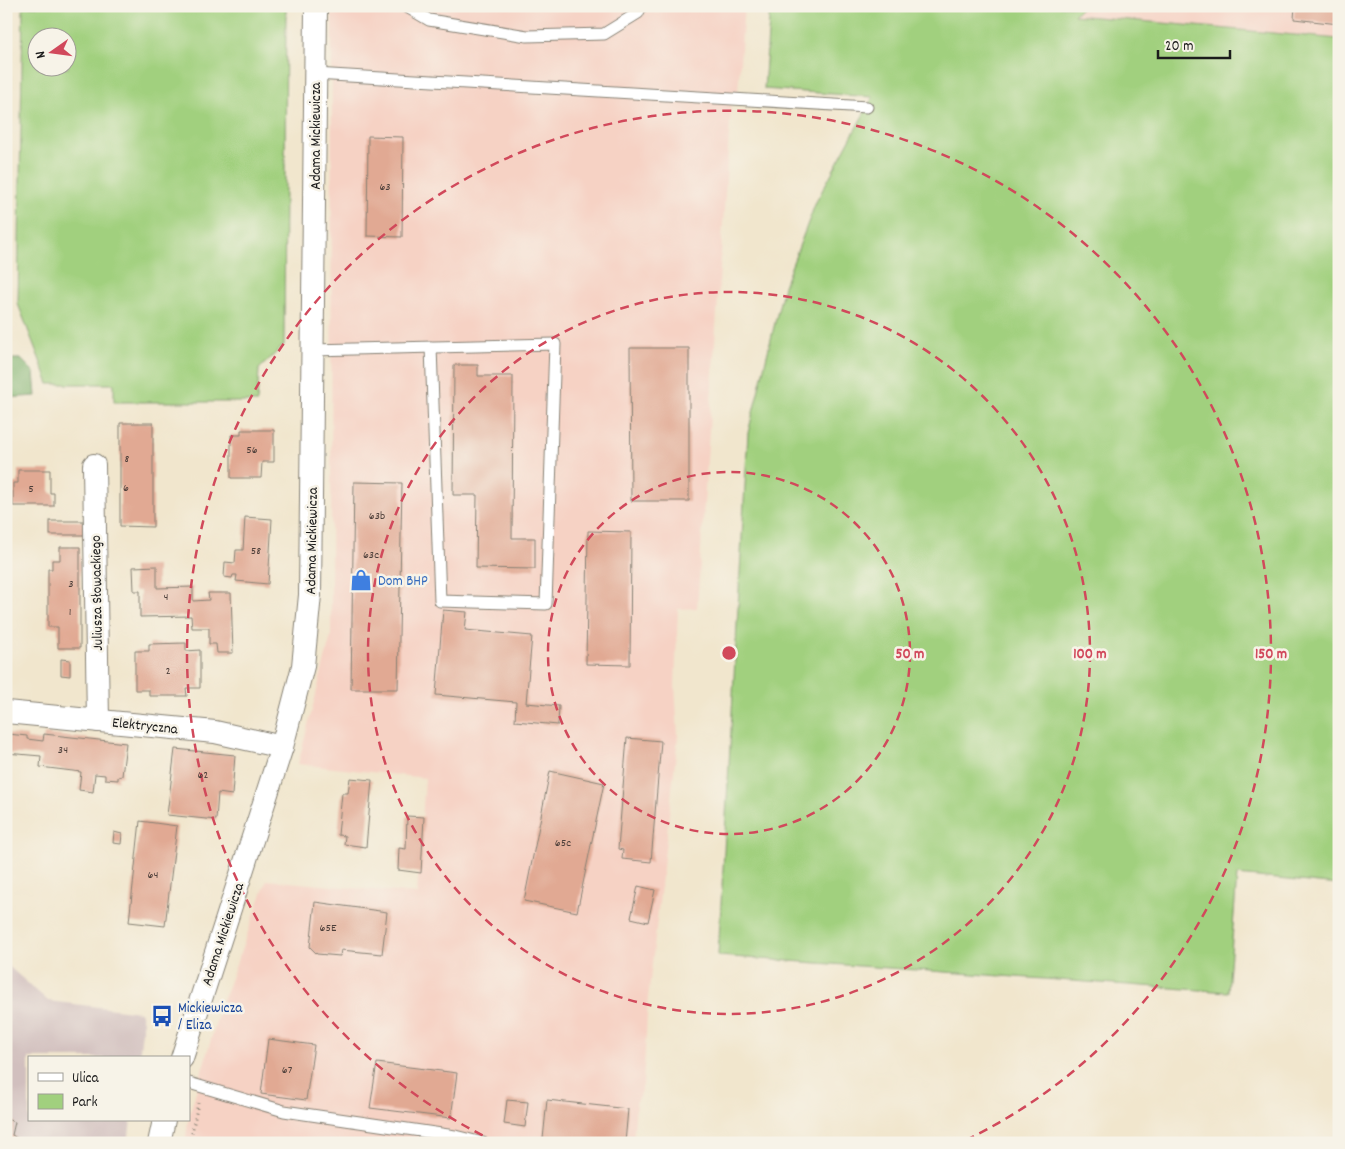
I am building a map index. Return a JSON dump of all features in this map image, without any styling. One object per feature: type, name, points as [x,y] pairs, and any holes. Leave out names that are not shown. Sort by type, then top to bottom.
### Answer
[{"type":"street","name":"Adama Mickiewicza","points":[[183,1056],[282,747],[303,666],[310,595],[316,6]]},
{"type":"street","name":"Juliusza Słowackiego","points":[[94,465],[98,721]]},
{"type":"street","name":"Elektryczna","points":[[6,712],[215,732],[282,747]]},
{"type":"street","points":[[159,1143],[164,1122]]},
{"type":"lane","points":[[405,6],[429,20],[527,36],[604,34],[638,13],[641,6]]},
{"type":"lane","points":[[315,74],[867,107]]},
{"type":"lane","points":[[313,350],[431,347],[555,344],[546,604],[440,600],[431,347]]},
{"type":"lane","points":[[190,1083],[284,1111],[455,1136],[483,1143]]},
{"type":"shaded area","points":[[332,6],[744,6],[738,92],[732,91],[697,608],[678,609],[675,685],[678,736],[648,999],[643,1085],[636,1104],[633,1143],[185,1143],[188,1122],[190,1122],[190,1113],[220,1008],[267,880],[417,894],[425,778],[298,764],[331,636]]},
{"type":"shaded area","points":[[1083,6],[1339,6],[1339,39],[1073,15]]},
{"type":"shaded area","points":[[6,964],[48,1001],[140,1012],[143,1021],[139,1056],[28,1056],[28,1122],[131,1122],[128,1143],[6,1143]]},
{"type":"green space","points":[[23,6],[286,6],[284,345],[259,369],[257,402],[114,402],[114,384],[49,384],[18,304]]},
{"type":"green space","points":[[770,6],[1083,6],[1074,15],[1339,39],[1339,885],[1237,875],[1228,992],[718,956],[748,433],[784,286],[816,202],[873,97],[764,89]]},
{"type":"green space","points":[[6,359],[21,359],[34,372],[36,396],[6,398]]},
{"type":"building","points":[[1295,6],[1339,6],[1339,24],[1294,19]]},
{"type":"building","points":[[368,136],[403,137],[402,237],[367,236]]},
{"type":"building","points":[[6,211],[11,211],[11,244],[6,244]]},
{"type":"building","points":[[630,348],[689,348],[689,501],[631,501]]},
{"type":"building","points":[[454,365],[478,365],[478,376],[513,376],[512,538],[535,538],[535,569],[476,568],[477,495],[453,495]]},
{"type":"building","points":[[120,423],[153,423],[153,527],[120,526]]},
{"type":"building","points":[[241,430],[274,430],[274,462],[262,462],[261,478],[231,478],[231,435],[241,435]]},
{"type":"building","points":[[18,470],[50,470],[50,493],[54,493],[54,506],[13,506],[13,483],[18,483]]},
{"type":"building","points":[[354,482],[402,483],[398,689],[351,689]]},
{"type":"building","points":[[245,517],[272,519],[268,584],[236,581],[237,575],[233,575],[232,578],[224,577],[225,562],[235,563],[236,550],[243,550]]},
{"type":"building","points":[[50,521],[84,521],[84,535],[50,535]]},
{"type":"building","points":[[588,531],[631,532],[630,665],[586,664]]},
{"type":"building","points":[[60,547],[80,547],[80,648],[58,648],[58,627],[48,627],[48,569],[52,569],[52,560],[60,560]]},
{"type":"building","points":[[157,566],[157,588],[193,587],[193,601],[209,600],[208,593],[231,593],[233,653],[217,653],[216,644],[209,644],[209,628],[192,628],[191,616],[140,617],[140,591],[134,591],[133,567]]},
{"type":"building","points":[[443,610],[467,612],[465,630],[532,636],[526,703],[559,706],[558,725],[515,721],[516,702],[436,695]]},
{"type":"building","points":[[186,643],[186,651],[200,650],[200,688],[186,688],[187,696],[149,696],[149,690],[135,690],[135,651],[149,651],[149,644]]},
{"type":"building","points":[[61,659],[70,660],[70,676],[61,675]]},
{"type":"building","points":[[8,734],[27,736],[27,739],[43,741],[44,734],[126,743],[122,776],[118,777],[118,780],[105,779],[105,775],[95,774],[93,792],[79,790],[81,772],[40,767],[41,756],[6,753]]},
{"type":"building","points":[[627,738],[661,741],[651,862],[622,859],[623,850],[618,849]]},
{"type":"building","points":[[175,749],[235,755],[232,795],[218,793],[216,820],[167,815]]},
{"type":"building","points":[[550,771],[604,783],[577,912],[524,901]]},
{"type":"building","points":[[350,778],[372,780],[366,847],[344,844],[345,836],[338,835],[342,793],[348,793]]},
{"type":"building","points":[[407,816],[424,817],[421,873],[398,870],[399,848],[406,849]]},
{"type":"building","points":[[140,821],[177,826],[165,926],[129,922]]},
{"type":"building","points":[[114,832],[122,834],[121,844],[113,843]]},
{"type":"building","points":[[638,886],[655,890],[648,922],[631,918]]},
{"type":"building","points":[[315,902],[387,912],[382,954],[341,950],[340,956],[317,954],[310,947]]},
{"type":"building","points":[[268,1039],[314,1045],[306,1100],[261,1094]]},
{"type":"building","points":[[377,1063],[457,1073],[451,1118],[370,1108]]},
{"type":"building","points":[[507,1100],[528,1102],[525,1127],[504,1124]]},
{"type":"building","points":[[547,1100],[628,1109],[625,1143],[578,1143],[543,1139]]},
{"type":"building","points":[[6,1119],[15,1122],[12,1135],[24,1143],[6,1143]]},
{"type":"place","name":"Dom BHP","points":[[361,580]]},
{"type":"place","name":"Mickiewicza / Eliza","points":[[162,1016]]}]
